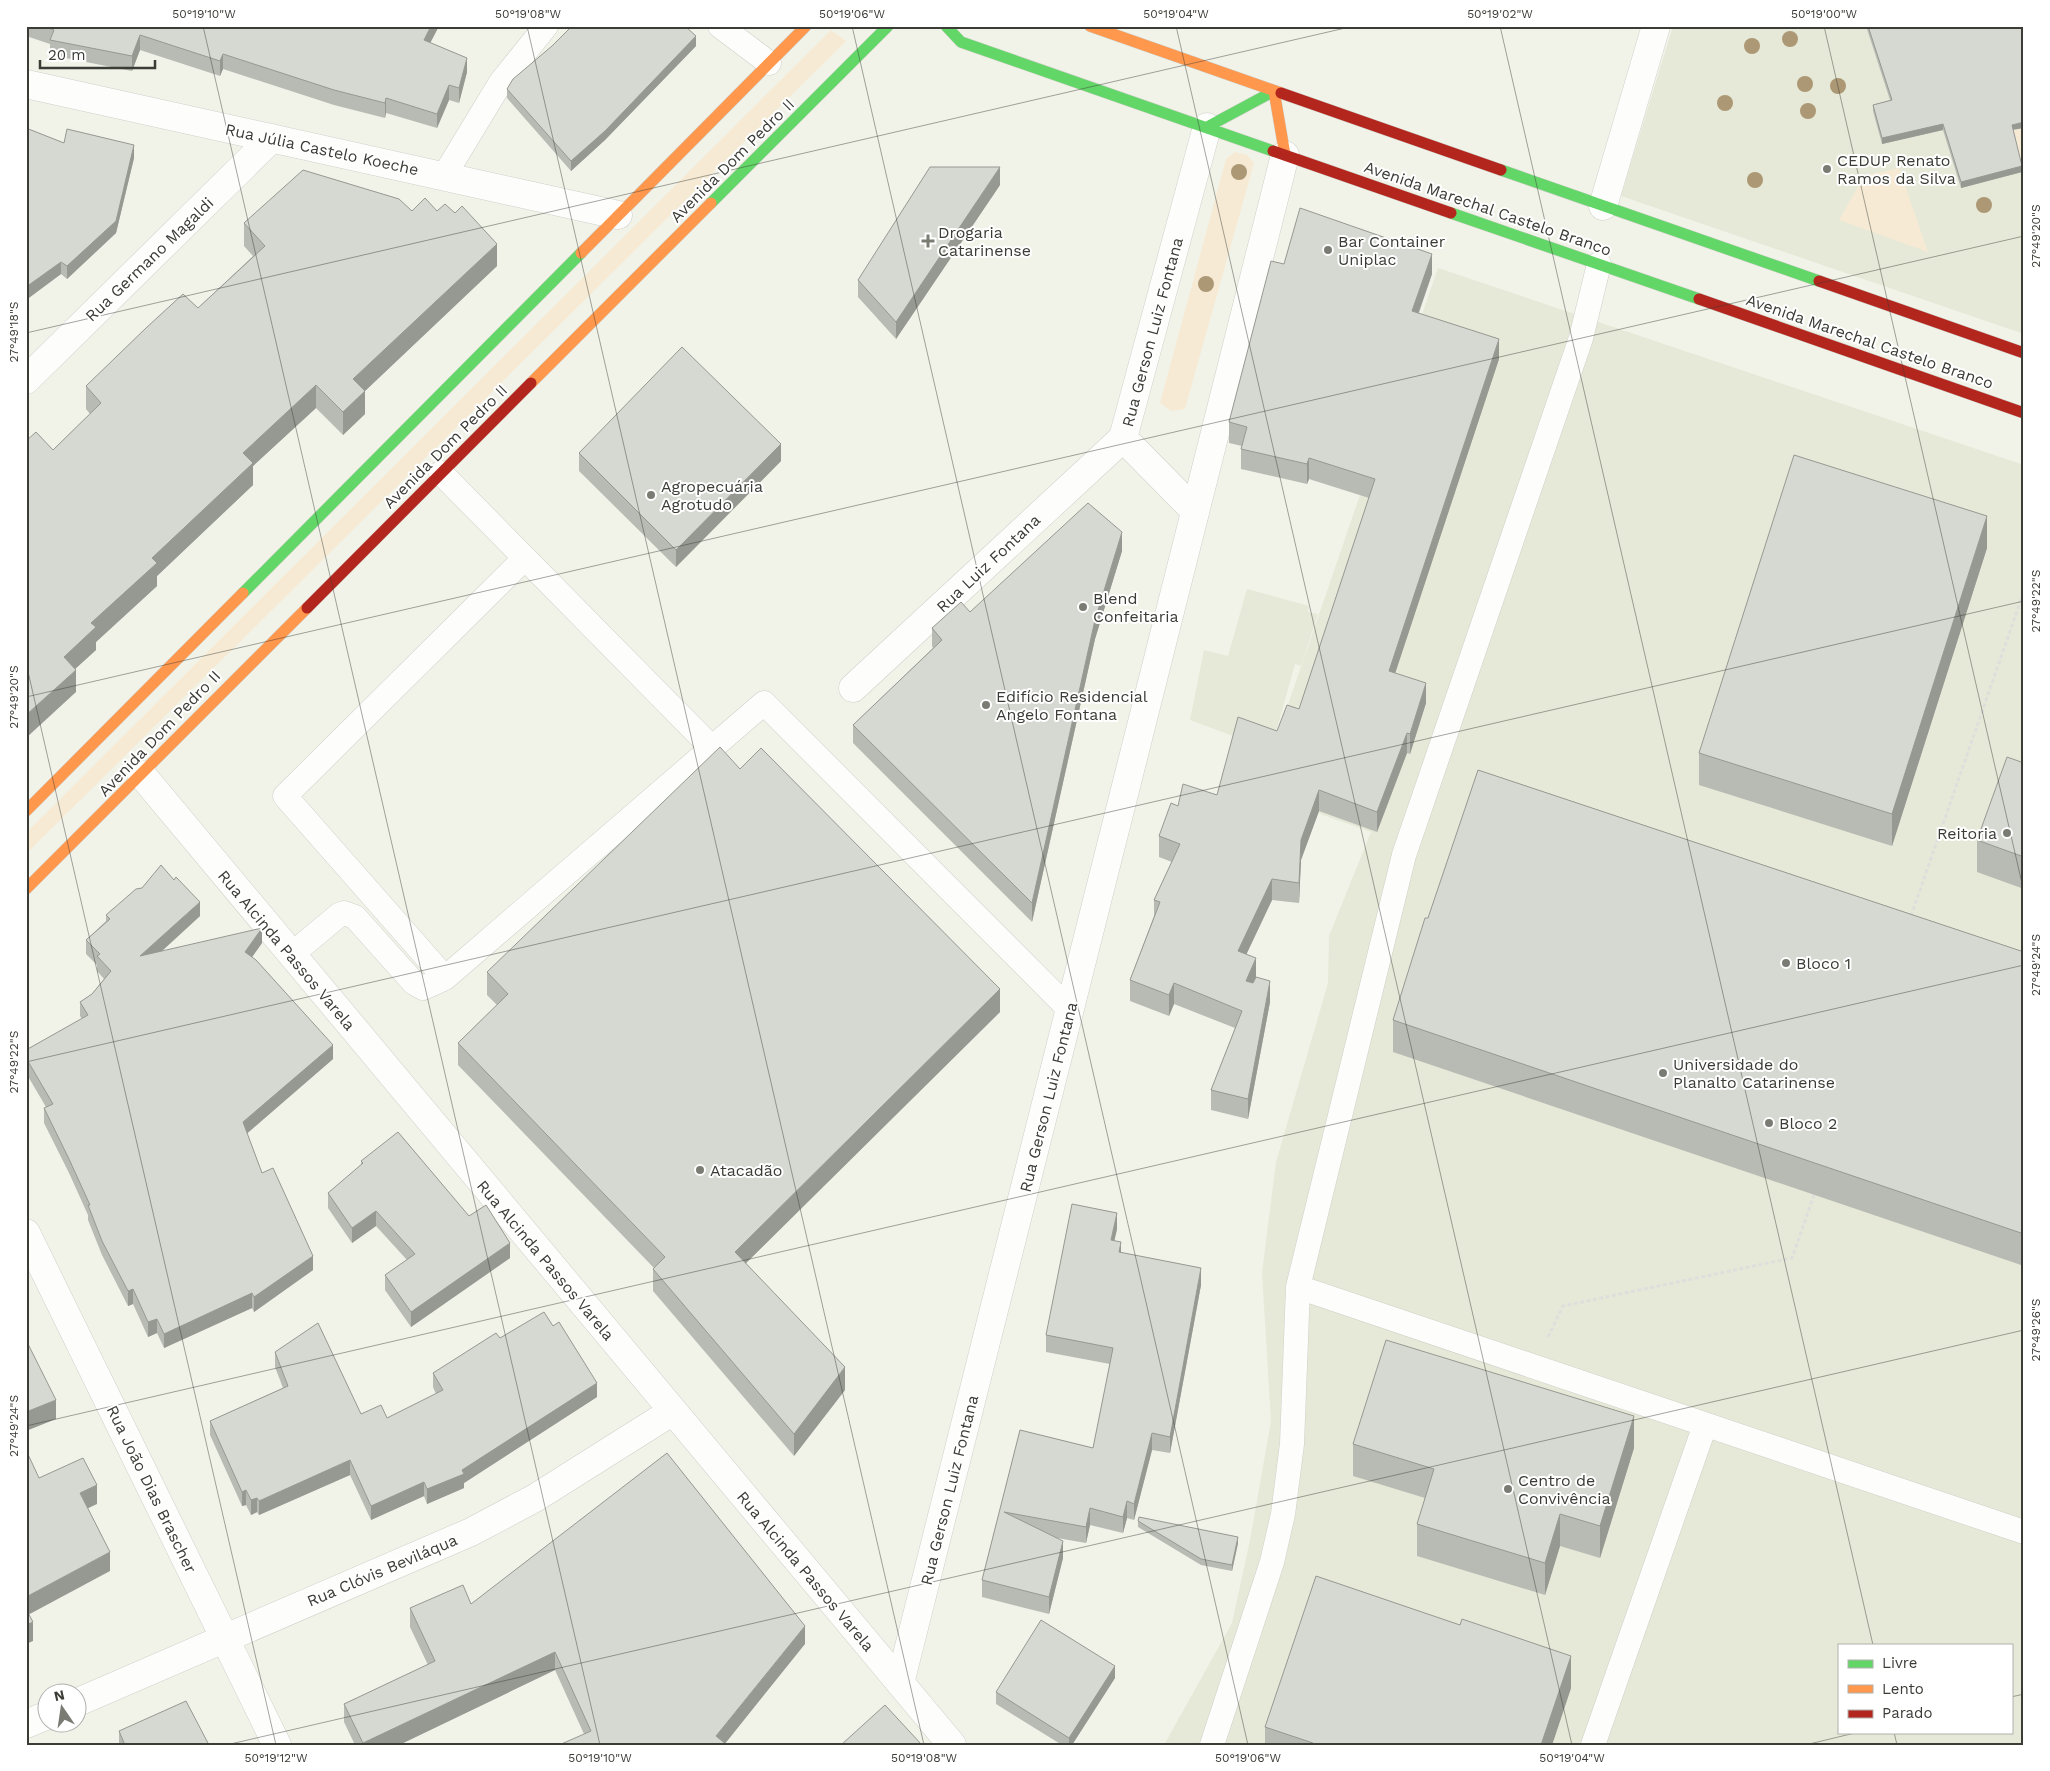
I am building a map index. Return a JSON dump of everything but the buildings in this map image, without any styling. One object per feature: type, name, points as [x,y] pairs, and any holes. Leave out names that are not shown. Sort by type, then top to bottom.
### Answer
[{"type":"main road","points":[[26,811],[806,26]]},
{"type":"main road","name":"Avenida Dom Pedro II","points":[[26,889],[142,776],[201,712],[888,26]]},
{"type":"main road","name":"Avenida Marechal Castelo Branco","points":[[946,26],[961,42],[2024,413]]},
{"type":"main road","points":[[1090,26],[2024,353]]},
{"type":"main road","points":[[1207,127],[1274,91]]},
{"type":"main road","points":[[1274,91],[1284,155]]},
{"type":"street","points":[[1603,206],[1656,26]]},
{"type":"street","name":"Rua Júlia Castelo Koeche","points":[[26,84],[618,215]]},
{"type":"street","name":"Rua Gerson Luiz Fontana","points":[[1195,511],[1123,438],[1207,127]]},
{"type":"street","name":"Rua Germano Magaldi","points":[[26,380],[272,138]]},
{"type":"street","name":"Rua Gerson Luiz Fontana","points":[[900,1683],[1284,155]]},
{"type":"street","name":"Rua Luiz Fontana","points":[[854,688],[1123,438]]},
{"type":"street","name":"Rua Alcinda Passos Varela","points":[[142,776],[952,1745]]},
{"type":"street","name":"Rua João Dias Brascher","points":[[26,1233],[277,1745]]},
{"type":"street","name":"Rua Clóvis Beviláqua","points":[[88,1698],[471,1532],[535,1498],[673,1411]]},
{"type":"street","points":[[26,1724],[38,1719]]},
{"type":"lane","points":[[444,176],[501,82],[546,26]]},
{"type":"lane","points":[[720,26],[769,63]]},
{"type":"lane","points":[[1212,1745],[1272,1562],[1283,1514],[1292,1444],[1298,1288],[1404,855],[1581,338],[1599,264]]},
{"type":"lane","points":[[441,473],[712,748]]},
{"type":"lane","points":[[445,978],[285,796],[524,558]]},
{"type":"lane","points":[[291,955],[339,915],[344,913],[355,917],[414,983],[423,988],[445,978],[764,703],[1070,1010]]},
{"type":"lane","points":[[1298,1288],[2024,1532]]},
{"type":"lane","points":[[1593,1745],[1705,1425]]},
{"type":"path","points":[[1908,924],[2024,591]]},
{"type":"path","points":[[1533,1366],[1563,1306],[1792,1258],[1814,1194]]},
{"type":"shaded area","name":"CEDUP Renato Ramos da Silva","points":[[1673,26],[2024,26],[2024,334],[1621,196]]},
{"type":"shaded area","points":[[831,30],[846,41],[26,854],[26,833]]},
{"type":"shaded area","points":[[2024,128],[2024,172],[2022,172],[2012,131]]},
{"type":"shaded area","points":[[1235,152],[1247,155],[1254,163],[1185,409],[1171,411],[1160,403],[1226,159]]},
{"type":"shaded area","points":[[1899,168],[1928,252],[1839,220],[1864,176]]},
{"type":"shaded area","name":"Universidade do Planalto Catarinense","points":[[1438,268],[2024,465],[2024,1745],[1164,1745],[1232,1623],[1250,1540],[1271,1421],[1262,1273],[1276,1162],[1328,983],[1329,936],[1371,832],[1258,792]]},
{"type":"shaded area","points":[[1247,589],[1309,606],[1308,612],[1318,614],[1301,666],[1295,664],[1271,750],[1190,720],[1204,650],[1228,656]]},
{"type":"traffic: fast","points":[[711,203],[888,26]]},
{"type":"traffic: fast","points":[[946,26],[961,42],[1273,151]]},
{"type":"traffic: fast","points":[[1207,127],[1274,91]]},
{"type":"traffic: fast","points":[[1501,170],[1819,281]]},
{"type":"traffic: fast","points":[[1451,213],[1699,299]]},
{"type":"traffic: fast","points":[[243,593],[581,253]]},
{"type":"traffic: slow","points":[[581,253],[806,26]]},
{"type":"traffic: slow","points":[[1090,26],[1281,93]]},
{"type":"traffic: slow","points":[[1274,91],[1285,155]]},
{"type":"traffic: slow","points":[[531,383],[711,203]]},
{"type":"traffic: slow","points":[[26,811],[243,593]]},
{"type":"traffic: slow","points":[[26,889],[307,608]]},
{"type":"traffic: jam","points":[[1281,93],[1501,170]]},
{"type":"traffic: jam","points":[[1273,151],[1451,213]]},
{"type":"traffic: jam","points":[[1819,281],[2024,353]]},
{"type":"traffic: jam","points":[[1699,299],[2024,413]]},
{"type":"traffic: jam","points":[[307,608],[531,383]]},
{"type":"place","name":"CEDUP Renato Ramos da Silva","points":[[1827,169]]},
{"type":"place","name":"Drogaria Catarinense","points":[[928,241]]},
{"type":"place","name":"Bar Container Uniplac","points":[[1328,250]]},
{"type":"place","name":"Agropecuária Agrotudo","points":[[651,495]]},
{"type":"place","name":"Blend Confeitaria","points":[[1083,607]]},
{"type":"place","name":"Edifício Residencial Angelo Fontana","points":[[986,705]]},
{"type":"place","name":"Reitoria","points":[[2007,833]]},
{"type":"place","name":"Bloco 1","points":[[1786,963]]},
{"type":"place","name":"Universidade do Planalto Catarinense","points":[[1663,1073]]},
{"type":"place","name":"Bloco 2","points":[[1769,1123]]},
{"type":"place","name":"Atacadão","points":[[700,1170]]},
{"type":"place","name":"Centro de Convivência","points":[[1508,1489]]}]
